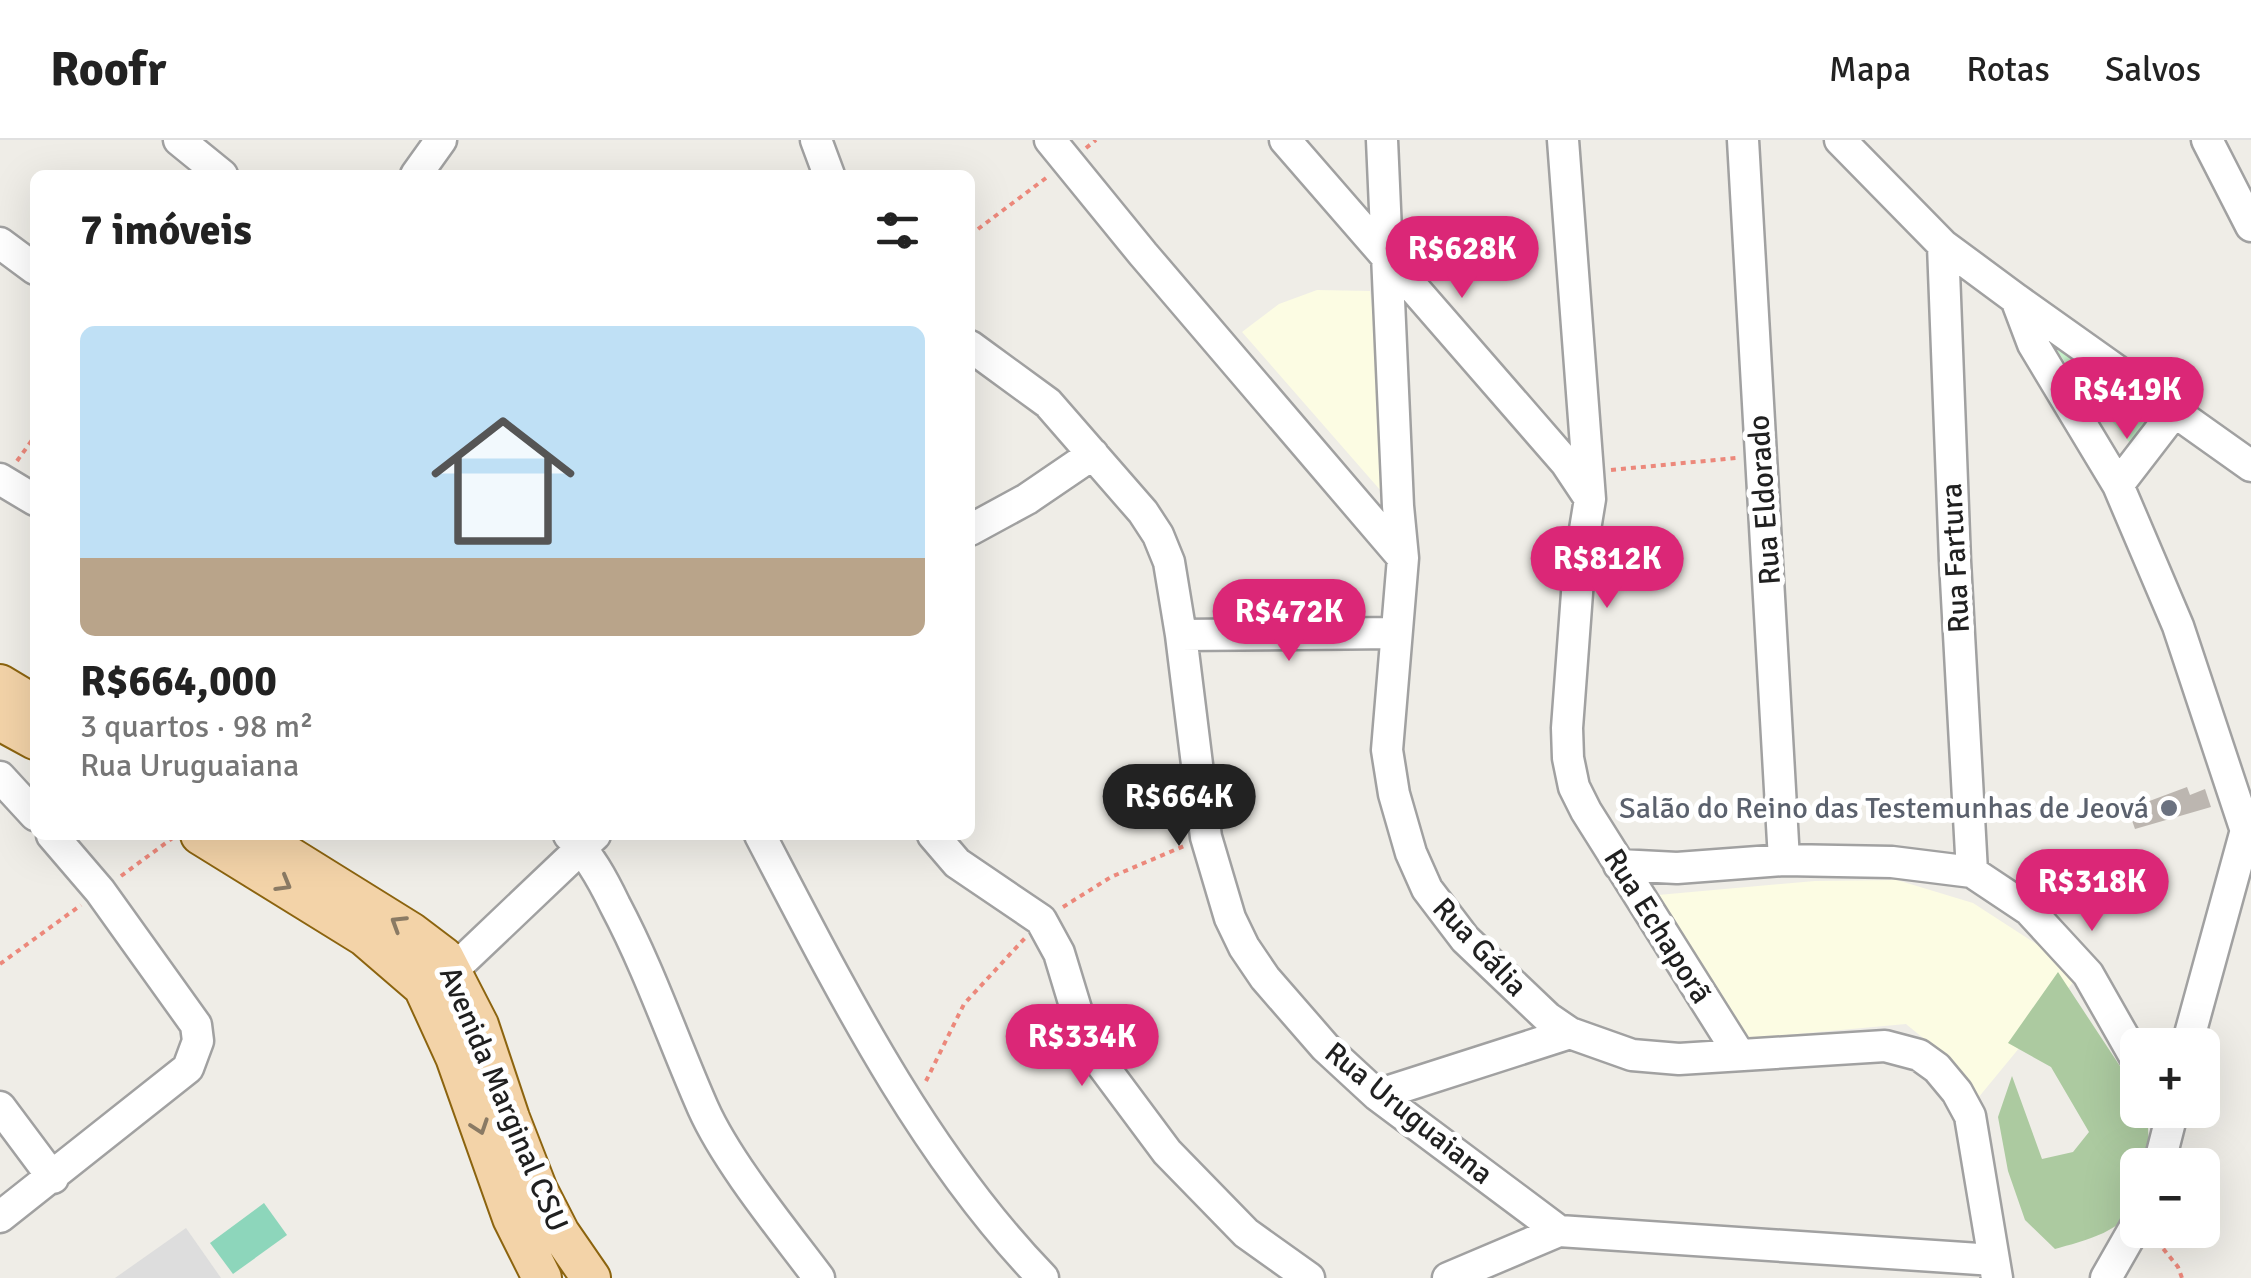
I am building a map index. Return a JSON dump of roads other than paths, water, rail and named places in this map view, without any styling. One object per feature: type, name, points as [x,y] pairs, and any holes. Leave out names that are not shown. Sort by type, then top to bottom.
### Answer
[{"type":"main road","points":[[0,684],[30,702]]},
{"type":"main road","points":[[0,720],[30,737]]},
{"type":"main road","name":"Avenida Marginal CSU","points":[[208,840],[438,978],[479,1025],[538,1190],[560,1233],[591,1278]]},
{"type":"main road","name":"Avenida Marginal CSU","points":[[263,840],[433,947],[455,1057],[512,1218],[542,1278]]},
{"type":"street","points":[[178,140],[216,170]]},
{"type":"street","points":[[420,170],[441,140]]},
{"type":"street","points":[[816,140],[826,170]]},
{"type":"street","points":[[1285,140],[1362,232],[1389,256],[1428,308],[1589,486]]},
{"type":"street","name":"Rua Gália","points":[[1382,140],[1403,558],[1388,750],[1394,794],[1411,853],[1428,890],[1466,939],[1548,1018],[1570,1032],[1632,1056],[1679,1058],[1885,1046],[1919,1056],[1937,1068],[1970,1116],[1996,1269]]},
{"type":"street","name":"Rua Echaporã","points":[[1563,140],[1589,486],[1579,566],[1568,758],[1574,787],[1586,811],[1739,1054]]},
{"type":"street","name":"Rua Eldorado","points":[[1743,140],[1784,860]]},
{"type":"street","points":[[1840,140],[1943,245],[2251,466]]},
{"type":"street","points":[[2207,140],[2251,226]]},
{"type":"street","points":[[1058,152],[1403,558]]},
{"type":"street","points":[[0,243],[30,265]]},
{"type":"street","name":"Rua Fartura","points":[[1943,245],[1954,561],[1972,872]]},
{"type":"street","points":[[2016,299],[2034,344],[2118,486],[2178,626],[2248,838],[2193,1028]]},
{"type":"street","name":"Rua Uruguaiana","points":[[975,350],[1048,404],[1143,512],[1158,535],[1169,562],[1181,635],[1206,836],[1230,918],[1244,947],[1325,1047],[1377,1094],[1559,1231]]},
{"type":"street","points":[[2118,486],[2176,411]]},
{"type":"street","points":[[975,527],[1027,499],[1093,454]]},
{"type":"street","points":[[1,480],[30,497]]},
{"type":"street","points":[[1181,635],[1396,633]]},
{"type":"street","points":[[0,777],[30,810]]},
{"type":"street","points":[[0,1217],[188,1068],[198,1040],[196,1026],[100,891],[56,840]]},
{"type":"street","points":[[438,978],[580,840]]},
{"type":"street","points":[[582,840],[639,950],[705,1112],[732,1157],[819,1278]]},
{"type":"street","points":[[763,840],[832,972],[947,1163],[1001,1235],[1043,1278]]},
{"type":"street","points":[[937,840],[957,863],[1041,920],[1059,953],[1082,1032],[1156,1138],[1246,1233],[1309,1278]]},
{"type":"street","points":[[1620,865],[1677,868],[1784,860],[1892,862],[1972,872],[2029,910],[2088,974],[2120,1030]]},
{"type":"street","points":[[1377,1094],[1570,1032]]},
{"type":"street","points":[[0,1107],[53,1178]]},
{"type":"street","points":[[1448,1278],[1559,1231],[1996,1269]]},
{"type":"street","points":[[2106,1278],[2123,1248]]},
{"type":"place","name":"Salão do Reino das Testemunhas de Jeová","points":[[2169,808]]}]
